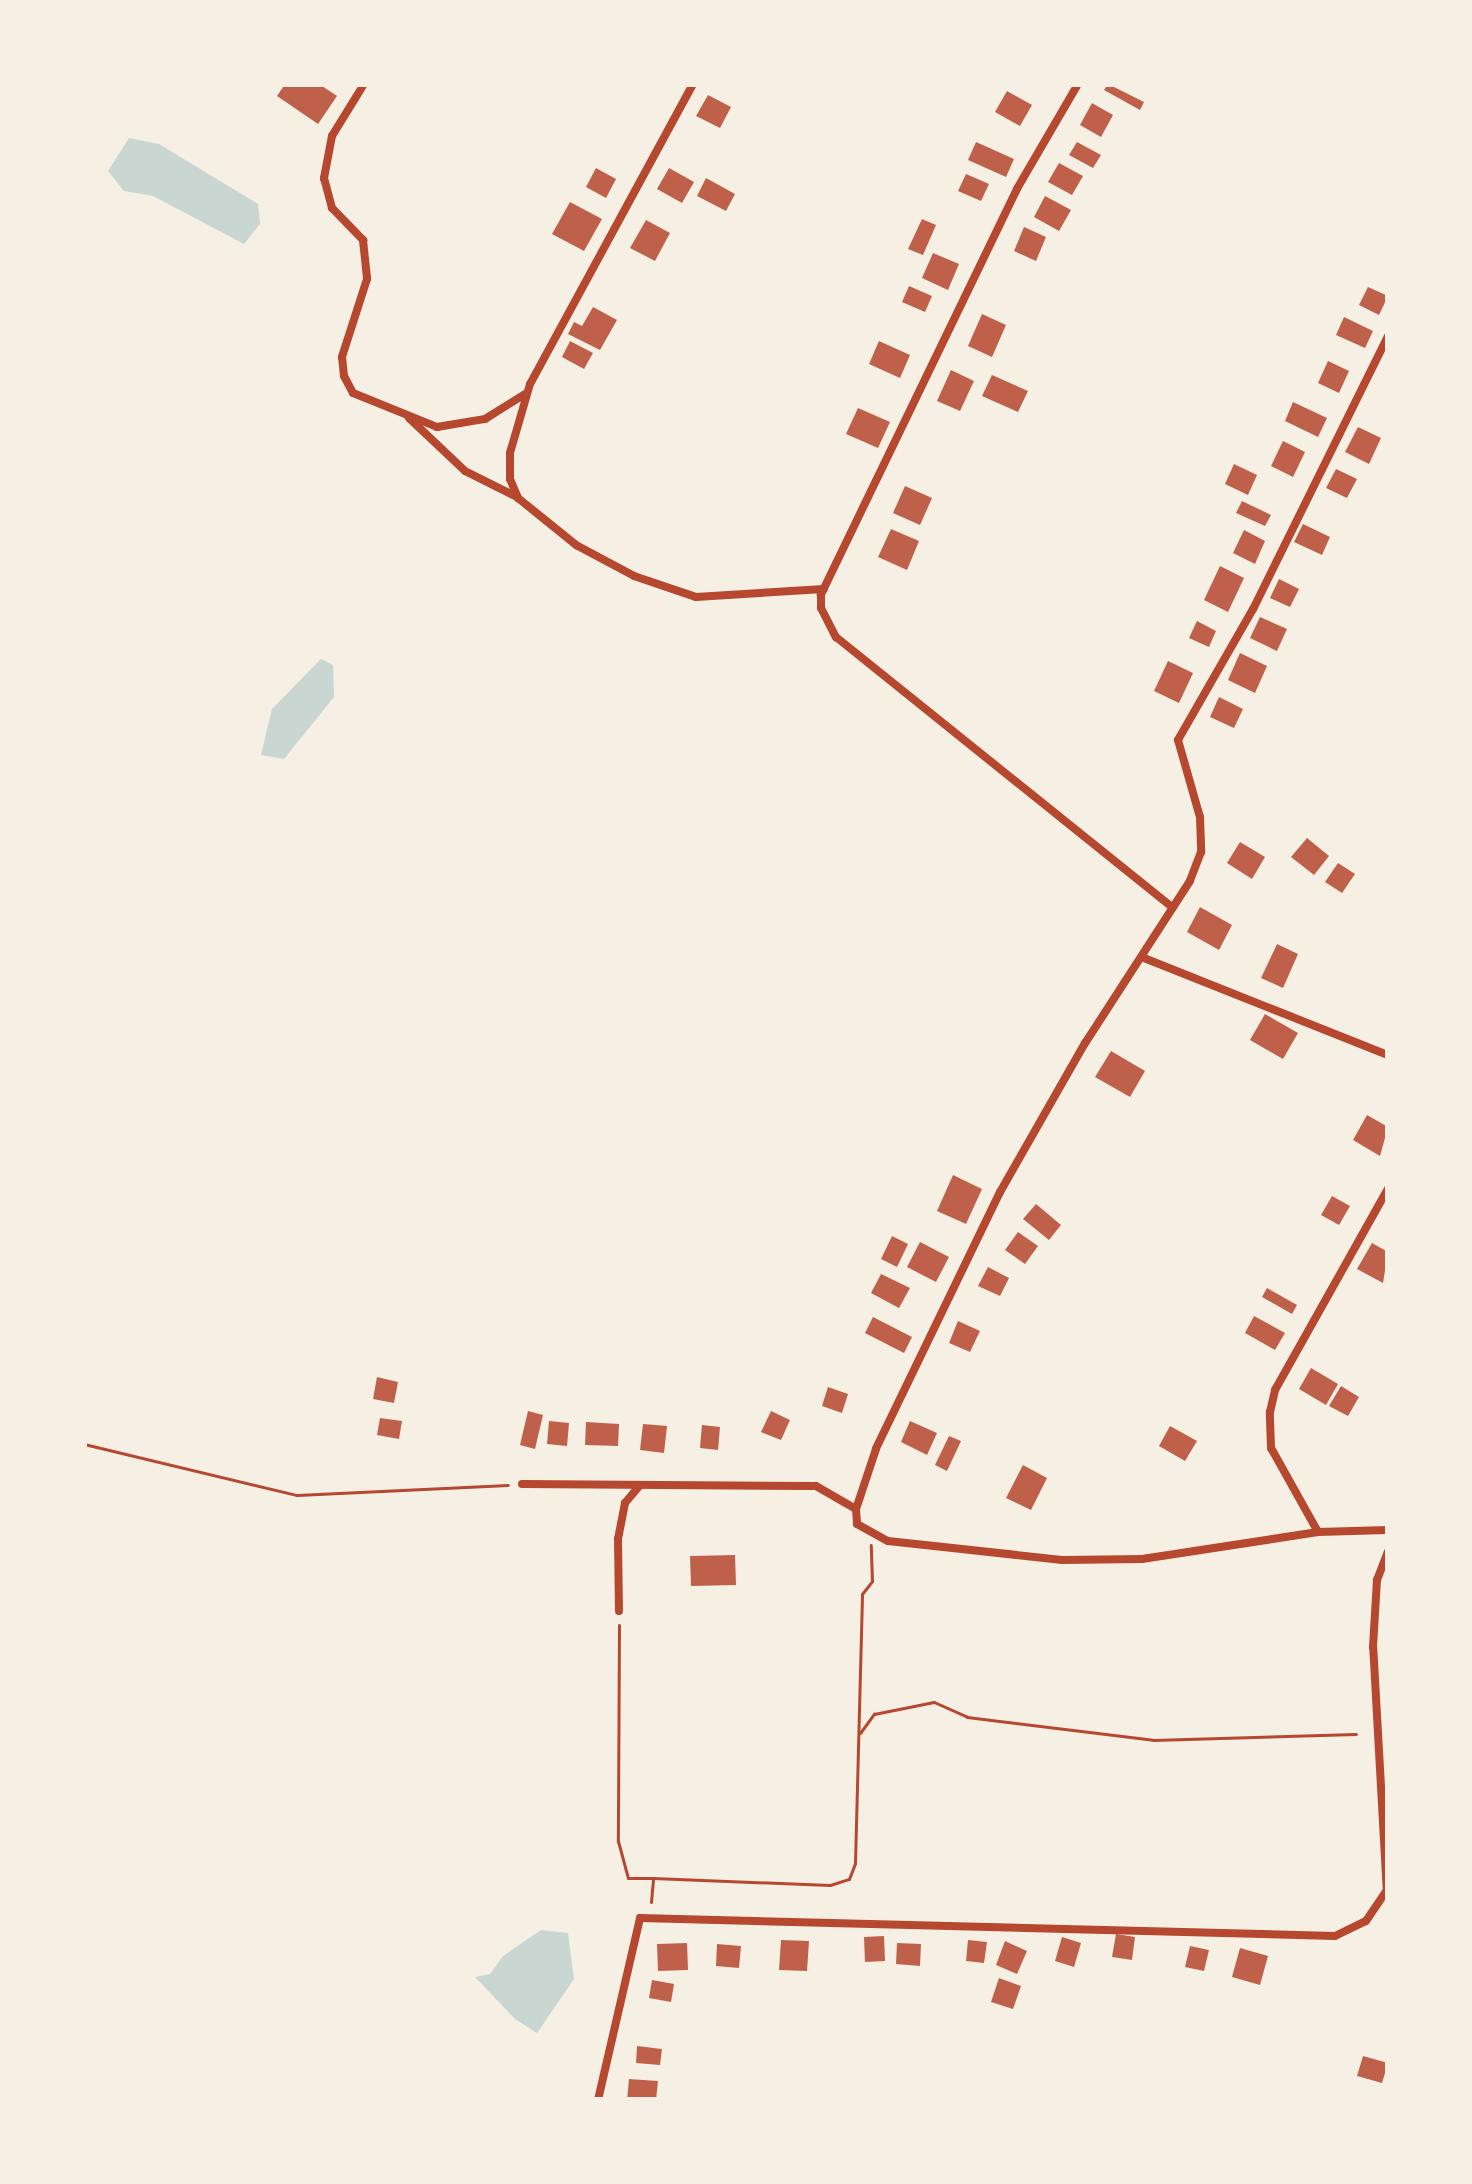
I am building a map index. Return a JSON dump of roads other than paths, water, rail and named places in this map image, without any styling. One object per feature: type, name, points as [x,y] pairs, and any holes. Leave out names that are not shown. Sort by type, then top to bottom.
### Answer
[{"type":"street","points":[[364,84],[332,136],[324,178],[332,208],[363,240],[368,279],[342,357],[344,376],[353,393],[437,427],[485,419],[528,392]]},
{"type":"street","points":[[518,498],[510,478],[510,453],[528,392],[694,84]]},
{"type":"street","points":[[1078,84],[1017,190],[824,589],[820,608],[836,638],[1173,908]]},
{"type":"street","points":[[1388,336],[1253,609],[1178,740],[1200,818],[1201,852],[1173,908],[1085,1043],[1000,1192],[876,1449],[856,1509],[857,1524],[888,1540],[1062,1560],[1142,1559],[1318,1532],[1388,1530]]},
{"type":"street","points":[[406,416],[465,471],[518,498],[576,545],[634,576],[695,597],[824,589]]},
{"type":"street","points":[[1144,957],[1388,1055]]},
{"type":"street","points":[[1318,1532],[1271,1448],[1270,1412],[1275,1390],[1388,1189]]},
{"type":"street","points":[[522,1484],[816,1486],[856,1509]]},
{"type":"street","points":[[619,1611],[617,1539],[625,1503],[640,1485]]},
{"type":"street","points":[[598,2100],[640,1918],[1335,1936],[1366,1921],[1387,1893],[1373,1647],[1377,1580],[1388,1551]]}]
